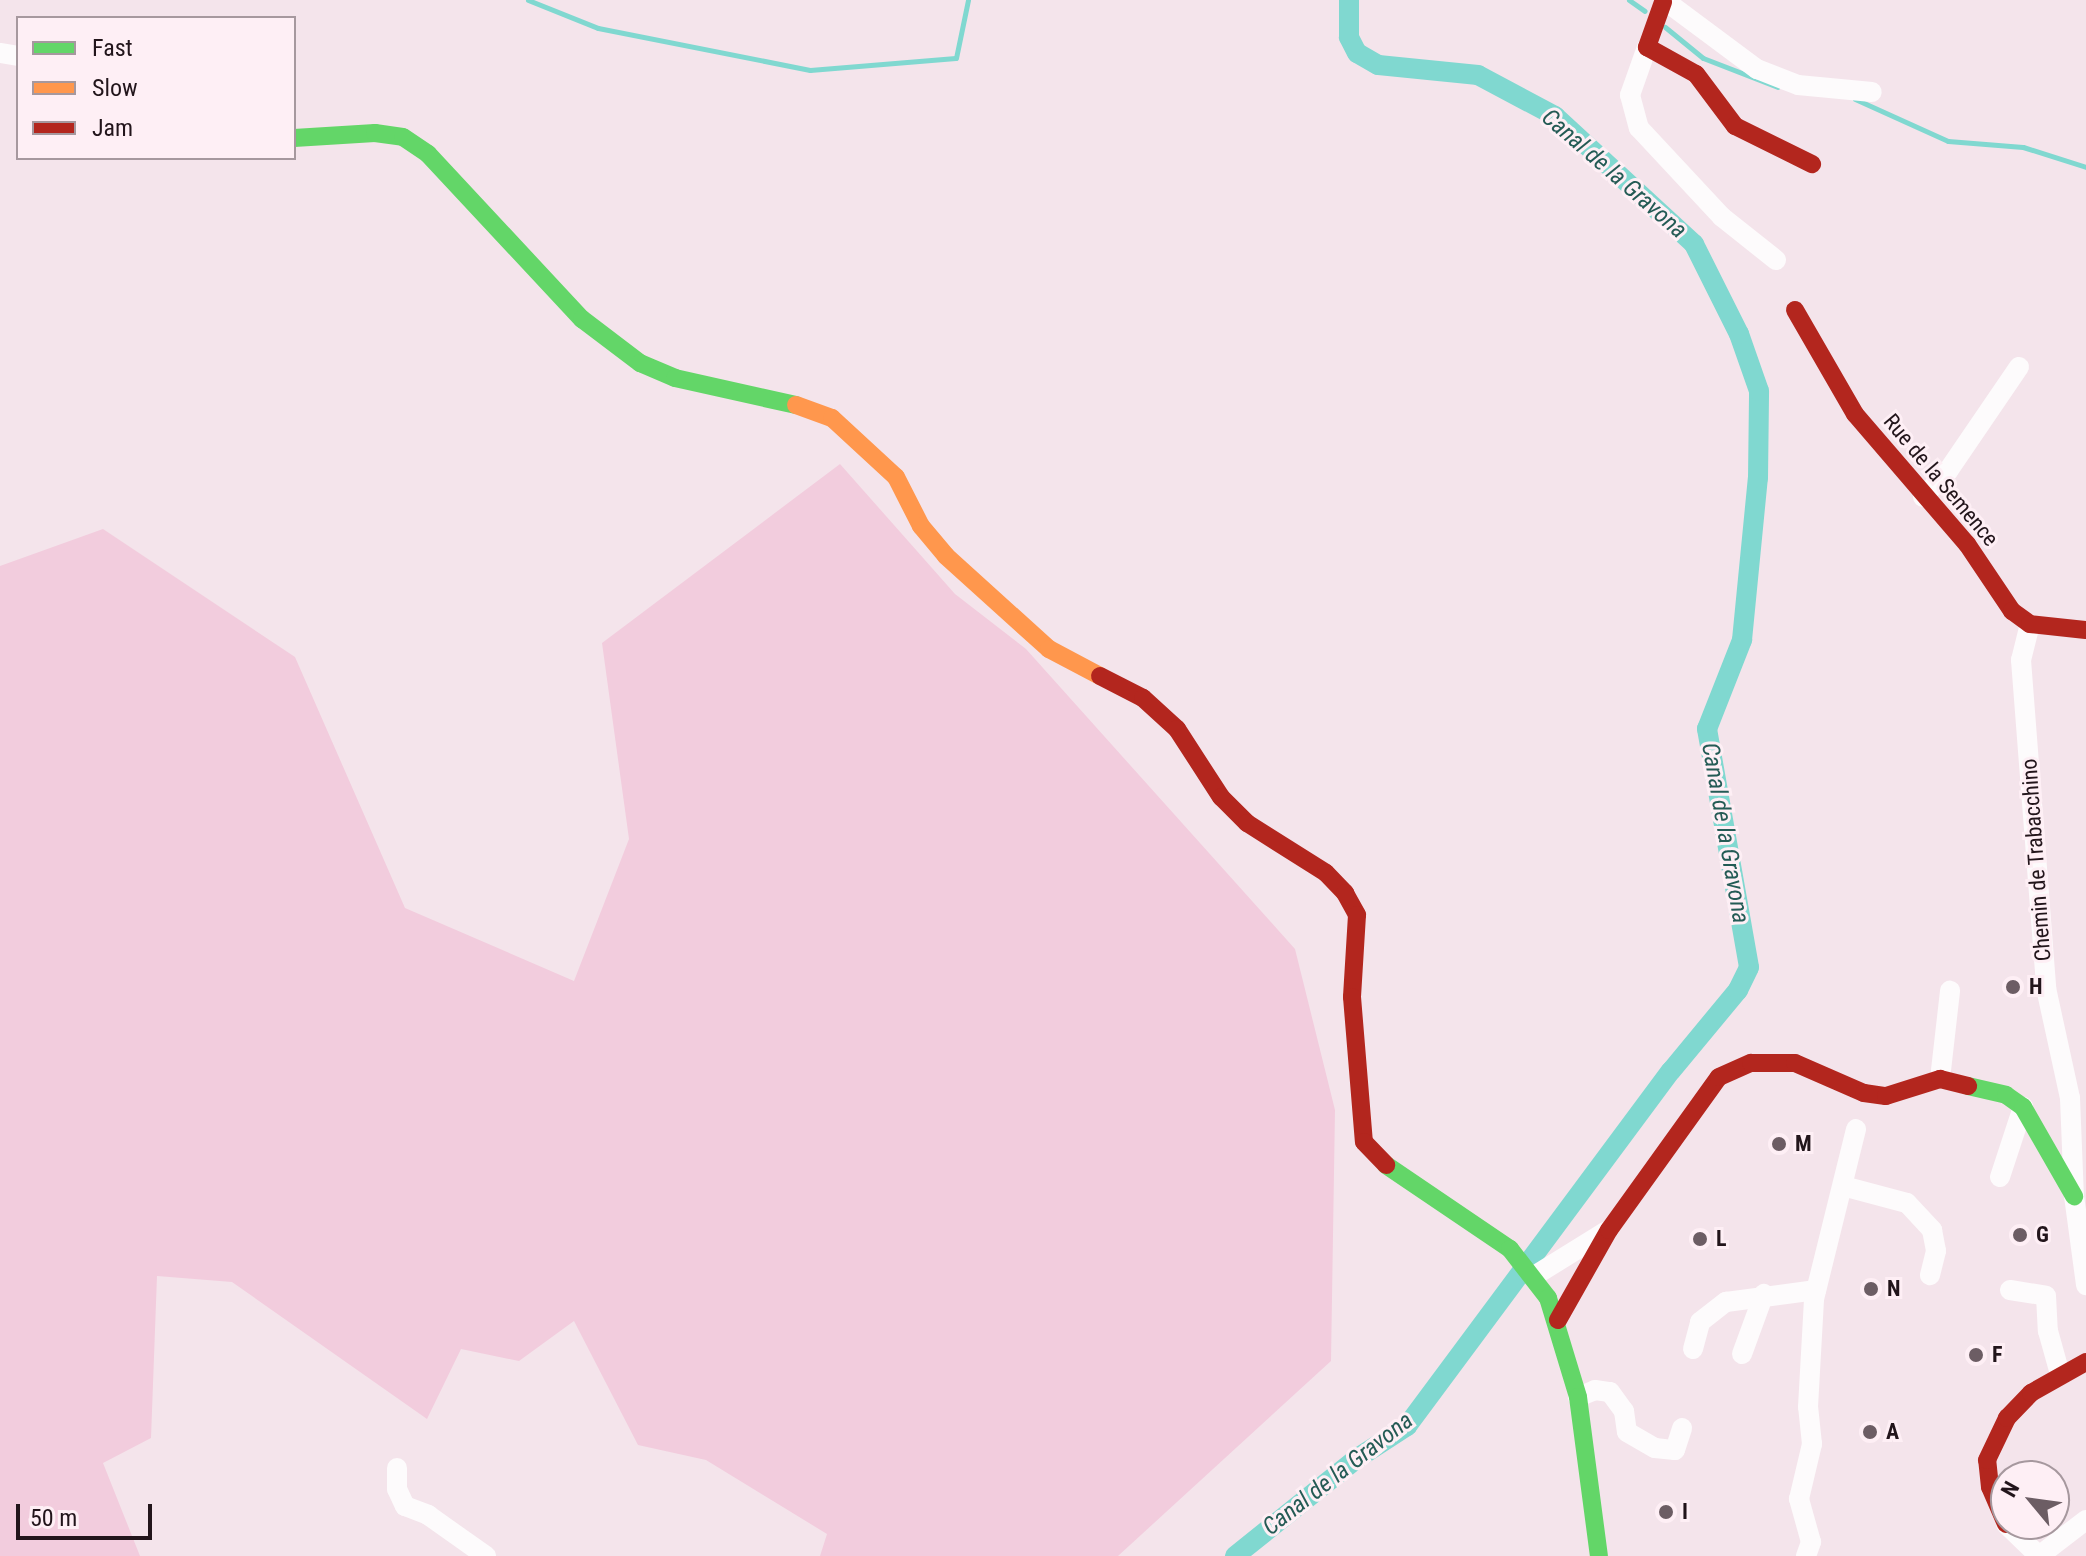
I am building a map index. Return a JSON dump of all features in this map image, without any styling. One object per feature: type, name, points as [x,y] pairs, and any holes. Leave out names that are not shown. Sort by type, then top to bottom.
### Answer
[{"type":"street","points":[[1776,260],[1722,217],[1639,128],[1630,95],[1663,1],[1757,69],[1798,85],[1872,92]]},
{"type":"street","points":[[1647,47],[1696,74],[1735,126],[1812,164]]},
{"type":"street","points":[[296,138],[375,133],[403,137],[428,154],[582,319],[640,363],[675,378],[810,408],[832,418],[896,477],[921,526],[946,556],[1049,649],[1113,678],[1177,729],[1221,797],[1247,823],[1326,873],[1357,915],[1352,997],[1364,1142],[1374,1156],[1510,1249],[1534,1276],[1558,1320],[1578,1397],[1599,1556]]},
{"type":"street","name":"Rue de la Semence","points":[[1795,310],[1855,414],[1923,497],[1967,544],[2012,611],[2030,624]]},
{"type":"street","points":[[1923,497],[1948,471],[2019,367]]},
{"type":"street","points":[[2030,624],[2086,630]]},
{"type":"street","name":"Chemin de Trabacchino","points":[[2030,624],[2021,660],[2046,988],[2070,1098],[2074,1196],[2086,1285]]},
{"type":"street","points":[[1940,1079],[1950,991]]},
{"type":"street","points":[[1558,1320],[1609,1230],[1719,1077],[1740,1068],[1785,1061],[1864,1093],[1886,1096],[1940,1079],[2006,1095],[2023,1107],[2074,1196]]},
{"type":"street","points":[[2000,1177],[2023,1107]]},
{"type":"street","points":[[1806,1556],[1811,1542],[1799,1499],[1812,1444],[1808,1407],[1816,1290],[1856,1129]]},
{"type":"street","points":[[1843,1186],[1907,1203],[1932,1230],[1936,1251],[1930,1275]]},
{"type":"street","points":[[1534,1276],[1609,1230]]},
{"type":"street","points":[[1693,1349],[1700,1322],[1712,1309],[1764,1294],[1816,1290]]},
{"type":"street","points":[[2010,1290],[2046,1296],[2048,1331],[2060,1374]]},
{"type":"street","points":[[1742,1354],[1764,1294]]},
{"type":"street","points":[[1990,1487],[1987,1460],[2007,1418],[2060,1374],[2086,1362]]},
{"type":"street","points":[[1578,1397],[1595,1390],[1610,1392],[1624,1411],[1627,1432],[1655,1448],[1675,1450],[1682,1428]]},
{"type":"street","points":[[397,1468],[397,1489],[405,1506],[428,1515],[486,1556]]},
{"type":"street","points":[[2021,1540],[2036,1555],[2086,1520]]},
{"type":"shaded area","points":[[840,464],[955,594],[1026,649],[1295,949],[1335,1110],[1331,1361],[1118,1556],[820,1556],[827,1534],[706,1460],[638,1445],[574,1321],[519,1361],[461,1349],[427,1419],[232,1282],[157,1276],[151,1438],[103,1463],[140,1556],[0,1556],[0,566],[103,529],[295,657],[405,908],[574,981],[629,839],[602,643]]},
{"type":"waterway","points":[[528,0],[598,28],[810,70],[956,58],[968,0]]},
{"type":"waterway","name":"Canal de la Gravona","points":[[1235,1556],[1356,1459],[1407,1426],[1671,1071],[1738,990],[1749,967],[1707,729],[1742,640],[1758,478],[1759,391],[1739,334],[1694,244],[1555,116],[1478,75],[1378,65],[1357,53],[1349,37],[1349,0]]},
{"type":"waterway","points":[[1629,0],[1645,11]]},
{"type":"waterway","points":[[1665,27],[1703,58],[1778,87]]},
{"type":"waterway","points":[[1855,99],[1948,141],[2023,147],[2086,167]]},
{"type":"traffic: fast","points":[[296,138],[375,133],[403,137],[428,154],[582,319],[640,363],[675,378],[796,405]]},
{"type":"traffic: fast","points":[[1968,1086],[2006,1095],[2023,1107],[2074,1196]]},
{"type":"traffic: fast","points":[[1386,1165],[1510,1249],[1548,1298],[1578,1397],[1599,1556]]},
{"type":"traffic: slow","points":[[796,405],[832,418],[896,477],[921,526],[946,556],[1049,649],[1100,676]]},
{"type":"traffic: jam","points":[[1663,2],[1647,47],[1696,74],[1735,126],[1812,164]]},
{"type":"traffic: jam","points":[[1795,310],[1855,414],[1967,544],[2012,611],[2030,624],[2086,630]]},
{"type":"traffic: jam","points":[[1100,676],[1143,698],[1177,729],[1221,797],[1247,823],[1326,873],[1345,893],[1357,915],[1352,997],[1364,1142],[1386,1165]]},
{"type":"traffic: jam","points":[[1558,1320],[1609,1230],[1719,1077],[1751,1063],[1795,1063],[1864,1093],[1886,1096],[1940,1079],[1968,1086]]},
{"type":"traffic: jam","points":[[1990,1487],[1987,1460],[2007,1418],[2031,1393],[2086,1362]]},
{"type":"place","name":"H","points":[[2013,987]]},
{"type":"place","name":"M","points":[[1779,1144]]},
{"type":"place","name":"G","points":[[2020,1235]]},
{"type":"place","name":"L","points":[[1700,1239]]},
{"type":"place","name":"N","points":[[1871,1289]]},
{"type":"place","name":"F","points":[[1976,1355]]},
{"type":"place","name":"A","points":[[1870,1432]]},
{"type":"place","name":"I","points":[[1666,1512]]}]
